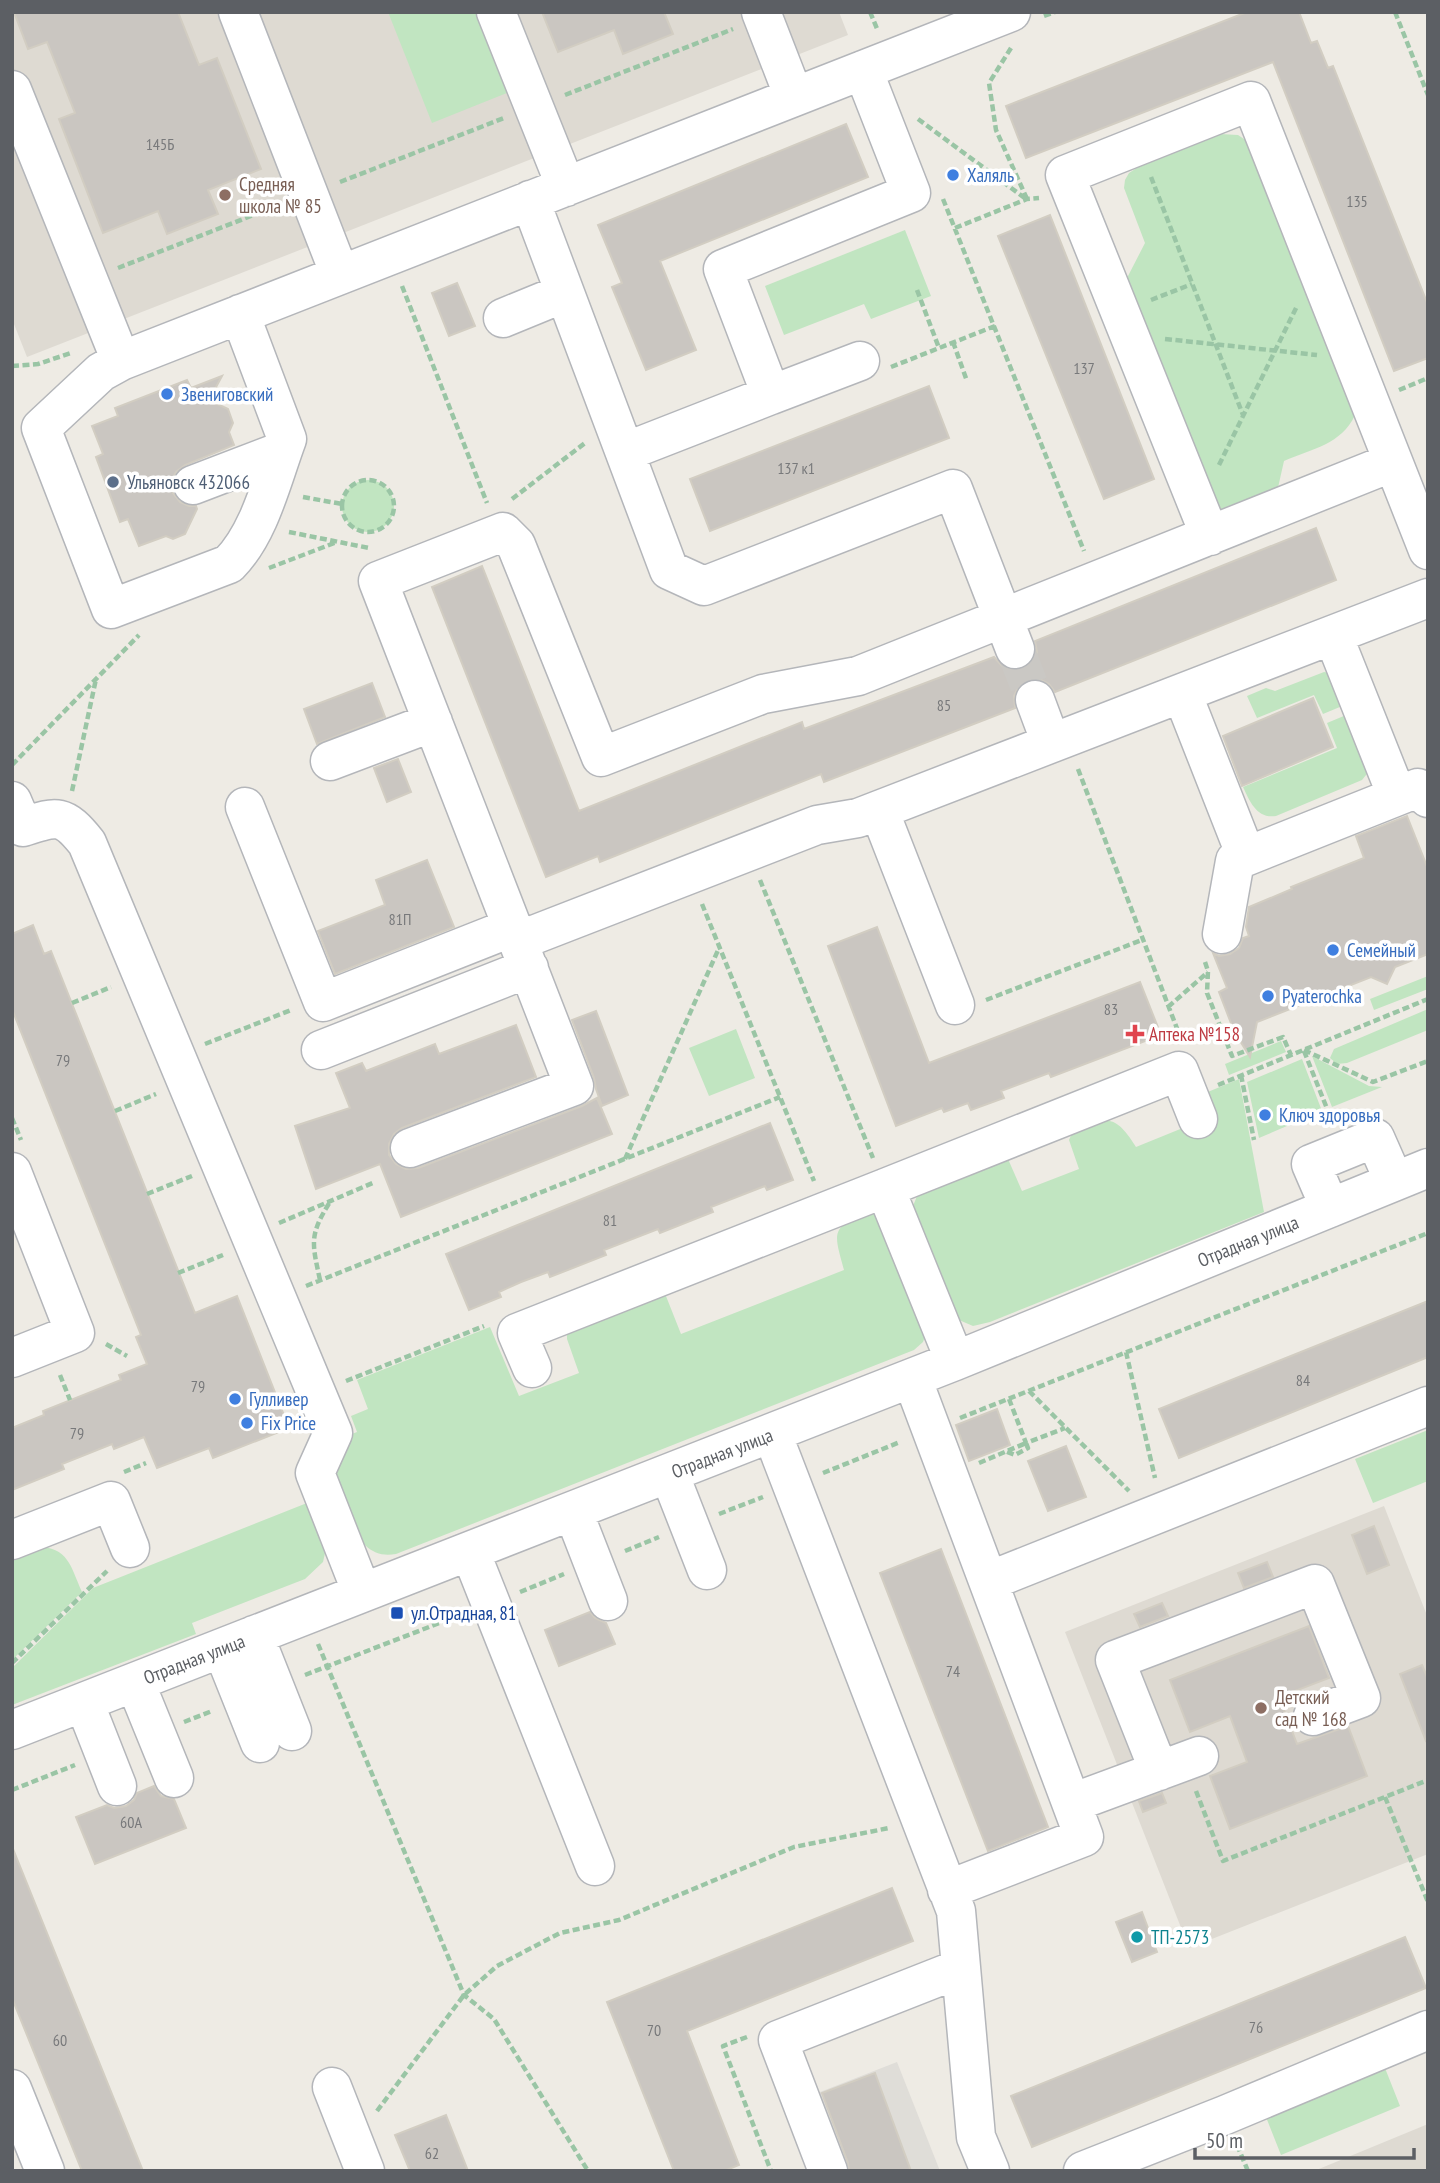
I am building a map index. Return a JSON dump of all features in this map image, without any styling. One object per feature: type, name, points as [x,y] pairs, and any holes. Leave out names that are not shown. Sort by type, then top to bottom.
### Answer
[{"type":"street","points":[[239,12],[340,275]]},
{"type":"street","points":[[496,12],[566,187]]},
{"type":"street","points":[[762,15],[794,97]]},
{"type":"street","points":[[240,314],[287,439],[255,524],[242,551],[229,564],[111,609],[41,428],[102,372],[117,351],[240,314],[876,65],[1012,28]]},
{"type":"street","points":[[771,395],[723,269],[911,193],[876,65]]},
{"type":"street","points":[[12,90],[117,351]]},
{"type":"street","points":[[1204,521],[1065,176],[1251,101],[1428,550]]},
{"type":"street","points":[[530,200],[668,570],[704,586],[953,489],[1009,633]]},
{"type":"street","points":[[503,318],[564,293]]},
{"type":"street","points":[[619,437],[771,395],[860,361]]},
{"type":"street","points":[[193,485],[282,451]]},
{"type":"street","points":[[410,1148],[574,1086],[378,581],[495,524],[516,545],[601,757],[763,694],[858,676],[1009,633],[1204,521],[1393,462]]},
{"type":"street","points":[[321,1050],[520,945],[691,874],[817,825],[858,818],[1428,598]]},
{"type":"street","points":[[1223,934],[1235,861],[1413,797],[1333,635]]},
{"type":"street","points":[[1182,693],[1246,856]]},
{"type":"street","points":[[1035,700],[1059,741]]},
{"type":"street","points":[[330,761],[433,722]]},
{"type":"street","points":[[245,807],[323,1002],[520,945]]},
{"type":"street","points":[[879,810],[969,1003]]},
{"type":"street","points":[[16,820],[52,818],[65,821],[77,830],[87,843],[170,1074],[240,1244],[276,1298],[333,1433],[315,1474],[362,1593]]},
{"type":"street","points":[[532,1368],[517,1333],[1180,1071],[1194,1108]]},
{"type":"street","points":[[1330,1208],[1311,1164],[1375,1138],[1411,1175]]},
{"type":"street","points":[[12,1172],[75,1333],[12,1358]]},
{"type":"street","name":"Отрадная улица","points":[[12,1730],[955,1361],[1411,1175]]},
{"type":"street","points":[[885,1188],[955,1361]]},
{"type":"street","points":[[912,1378],[1084,1837],[947,1890]]},
{"type":"street","points":[[989,1581],[1428,1406]]},
{"type":"street","points":[[772,1433],[956,1911],[976,2137],[990,2171]]},
{"type":"street","points":[[669,1473],[707,1570]]},
{"type":"street","points":[[12,1540],[111,1501],[130,1548]]},
{"type":"street","points":[[573,1511],[608,1601]]},
{"type":"street","points":[[470,1551],[595,1866]]},
{"type":"street","points":[[1072,1803],[1181,1763],[1115,1660],[1315,1584],[1361,1698],[1313,1716]]},
{"type":"street","points":[[238,1642],[276,1737]]},
{"type":"street","points":[[135,1682],[174,1778]]},
{"type":"street","points":[[84,1702],[111,1770]]},
{"type":"street","points":[[828,2171],[778,2040],[961,1968]]},
{"type":"street","points":[[1083,2171],[1225,2115],[1428,2029]]},
{"type":"street","points":[[332,2087],[365,2171]]},
{"type":"street","points":[[12,2089],[45,2171]]},
{"type":"path","points":[[870,12],[876,65]]},
{"type":"path","points":[[1395,12],[1428,95]]},
{"type":"path","points":[[88,279],[534,107],[762,15]]},
{"type":"path","points":[[1012,28],[989,83],[996,130],[1027,199]]},
{"type":"path","points":[[914,125],[909,112],[1027,199]]},
{"type":"path","points":[[1139,146],[1243,415]]},
{"type":"path","points":[[940,189],[1096,581]]},
{"type":"path","points":[[955,228],[1027,199],[1073,196]]},
{"type":"path","points":[[390,256],[495,524],[606,427],[619,437]]},
{"type":"path","points":[[1204,521],[1243,415],[1316,266]]},
{"type":"path","points":[[1125,324],[1192,284]]},
{"type":"path","points":[[917,290],[939,348]]},
{"type":"path","points":[[1125,324],[1216,345],[1352,359]]},
{"type":"path","points":[[953,342],[967,381]]},
{"type":"path","points":[[13,365],[38,364],[117,351]]},
{"type":"path","points":[[361,481],[380,484],[393,501],[389,521],[375,531],[352,528],[342,513],[346,492],[361,481]]},
{"type":"path","points":[[255,524],[337,542],[263,570]]},
{"type":"path","points":[[12,765],[148,627]]},
{"type":"path","points":[[65,821],[96,679]]},
{"type":"path","points":[[1059,741],[1182,1042]]},
{"type":"path","points":[[749,852],[885,1188]]},
{"type":"path","points":[[691,874],[826,1212]]},
{"type":"path","points":[[1223,934],[1199,944],[1208,971],[1207,993],[1232,1056],[1283,1037],[1291,1055]]},
{"type":"path","points":[[969,1003],[1142,940]]},
{"type":"path","points":[[625,1159],[719,947]]},
{"type":"path","points":[[1168,1007],[1208,971]]},
{"type":"path","points":[[72,1003],[119,983]]},
{"type":"path","points":[[114,1111],[170,1074],[321,998]]},
{"type":"path","points":[[1194,1108],[1241,1075],[1428,999]]},
{"type":"path","points":[[1304,1050],[1373,1082],[1428,1062]]},
{"type":"path","points":[[1304,1050],[1344,1151]]},
{"type":"path","points":[[1241,1075],[1255,1140]]},
{"type":"path","points":[[276,1298],[780,1097]]},
{"type":"path","points":[[147,1194],[197,1174]]},
{"type":"path","points":[[178,1273],[375,1182]]},
{"type":"path","points":[[320,1280],[312,1246],[316,1224],[330,1202]]},
{"type":"path","points":[[156,1733],[792,1486],[1428,1233]]},
{"type":"path","points":[[100,1340],[127,1356]]},
{"type":"path","points":[[1126,1353],[1156,1483]]},
{"type":"path","points":[[58,1368],[70,1400]]},
{"type":"path","points":[[1028,1391],[1132,1494]]},
{"type":"path","points":[[949,1474],[1007,1452],[1015,1455],[1028,1448],[1009,1399]]},
{"type":"path","points":[[1026,1443],[1065,1428]]},
{"type":"path","points":[[12,1663],[130,1548]]},
{"type":"path","points":[[318,1643],[464,1995],[494,2019],[588,2171]]},
{"type":"path","points":[[1181,1763],[1223,1861],[1428,1780]]},
{"type":"path","points":[[12,1790],[111,1770]]},
{"type":"path","points":[[1385,1797],[1428,1902]]},
{"type":"path","points":[[374,2115],[464,1995],[497,1966],[560,1933],[619,1920],[794,1847],[921,1821]]},
{"type":"shaded area","name":"Средняя школа № 85","points":[[12,12],[839,12],[848,35],[27,357],[12,319]]},
{"type":"shaded area","name":"Детский сад № 168","points":[[1384,1506],[1428,1618],[1428,1854],[1189,1948],[1065,1632]]},
{"type":"shaded area","points":[[897,2062],[940,2171],[829,2171],[802,2099]]},
{"type":"shaded area","points":[[1428,2124],[1428,2171],[1314,2171]]},
{"type":"green space","points":[[388,12],[481,12],[512,91],[432,123]]},
{"type":"green space","points":[[1220,134],[1238,135],[1250,143],[1355,415],[1334,439],[1284,461],[1277,492],[1221,512],[1217,508],[1127,278],[1145,243],[1124,188],[1129,173],[1143,164]]},
{"type":"green space","points":[[905,230],[931,296],[871,319],[864,304],[784,335],[765,286]]},
{"type":"green space","points":[[368,480],[378,482],[386,488],[392,496],[392,516],[386,524],[378,530],[368,532],[358,530],[350,524],[344,516],[342,506],[344,496],[350,488],[358,482]]},
{"type":"green space","points":[[1324,672],[1330,673],[1347,704],[1323,714],[1314,695],[1257,718],[1247,696],[1266,688],[1275,691]]},
{"type":"green space","points":[[1351,713],[1370,770],[1362,780],[1276,816],[1259,812],[1243,787],[1337,748],[1327,723]]},
{"type":"green space","points":[[1428,976],[1428,989],[1374,1010],[1370,999]]},
{"type":"green space","points":[[1428,1009],[1428,1030],[1347,1063],[1337,1064],[1330,1058],[1334,1049]]},
{"type":"green space","points":[[736,1029],[755,1078],[709,1096],[689,1048]]},
{"type":"green space","points":[[1281,1041],[1286,1052],[1229,1075],[1225,1064]]},
{"type":"green space","points":[[1312,1056],[1369,1086],[1382,1087],[1332,1107]]},
{"type":"green space","points":[[1302,1059],[1322,1111],[1259,1138],[1247,1082]]},
{"type":"green space","points":[[1239,1079],[1264,1212],[990,1322],[973,1326],[959,1320],[913,1206],[917,1196],[1008,1159],[1022,1191],[1079,1169],[1069,1140],[1073,1131],[1109,1121],[1122,1128],[1136,1147],[1200,1121],[1191,1099]]},
{"type":"green space","points":[[866,1211],[877,1213],[927,1331],[923,1342],[914,1350],[396,1554],[376,1552],[368,1548],[361,1539],[329,1457],[334,1441],[357,1432],[351,1416],[368,1409],[357,1380],[490,1327],[519,1396],[579,1373],[567,1332],[662,1286],[681,1334],[844,1270],[838,1248],[838,1233],[846,1223]]},
{"type":"green space","points":[[1428,1430],[1428,1481],[1373,1503],[1355,1459]]},
{"type":"green space","points":[[307,1503],[325,1553],[323,1562],[305,1579],[192,1623],[196,1634],[12,1705],[12,1668],[93,1588]]},
{"type":"green space","points":[[36,1546],[47,1547],[62,1554],[71,1566],[82,1592],[12,1660],[12,1554]]},
{"type":"green space","points":[[1383,2063],[1400,2106],[1281,2155],[1264,2112]]},
{"type":"building","points":[[14,12],[178,12],[199,65],[217,58],[261,169],[208,190],[218,214],[167,234],[158,211],[103,233],[59,119],[75,113],[47,42],[28,49]]},
{"type":"building","points":[[542,12],[664,12],[673,34],[623,54],[614,30],[558,52]]},
{"type":"building","points":[[1247,12],[1299,12],[1311,43],[1317,41],[1328,68],[1333,66],[1428,305],[1428,358],[1394,371],[1273,62],[1026,158],[1006,106]]},
{"type":"building","points":[[846,124],[868,177],[660,261],[696,350],[646,370],[612,287],[622,283],[598,225]]},
{"type":"building","points":[[1050,215],[1154,479],[1104,499],[998,236]]},
{"type":"building","points":[[457,283],[475,326],[449,336],[432,293]]},
{"type":"building","points":[[222,376],[209,400],[228,409],[233,423],[229,432],[234,445],[185,465],[176,472],[171,482],[173,493],[180,502],[196,506],[197,509],[185,534],[173,539],[166,536],[139,546],[128,519],[120,522],[96,457],[103,454],[92,426],[118,416],[115,408],[187,380],[191,388]]},
{"type":"building","points":[[929,386],[949,438],[710,531],[690,479]]},
{"type":"building","points":[[1316,528],[1336,580],[1055,692],[1049,684],[1039,679],[1027,680],[1019,686],[1014,696],[1015,708],[824,782],[821,774],[600,862],[598,856],[546,877],[432,587],[482,566],[579,811],[802,722],[804,729],[994,657],[1002,666],[1012,671],[1022,670],[1032,662],[1037,652],[1035,641]]},
{"type":"building","points":[[372,683],[385,717],[317,744],[304,709]]},
{"type":"building","points":[[1313,698],[1333,747],[1242,786],[1223,736]]},
{"type":"building","points":[[398,759],[411,792],[387,802],[374,768]]},
{"type":"building","points":[[1407,816],[1428,869],[1428,954],[1395,967],[1387,984],[1371,977],[1257,1022],[1250,1057],[1234,1031],[1219,992],[1227,988],[1213,953],[1219,956],[1230,954],[1239,948],[1243,938],[1249,936],[1246,927],[1249,907],[1364,858],[1356,836]]},
{"type":"building","points":[[427,860],[454,927],[335,974],[318,931],[385,905],[376,880]]},
{"type":"building","points":[[33,925],[44,954],[51,951],[195,1313],[237,1296],[289,1428],[213,1458],[209,1448],[157,1468],[144,1437],[114,1449],[112,1444],[62,1464],[64,1469],[12,1490],[12,1428],[44,1415],[43,1411],[121,1380],[119,1375],[147,1364],[136,1337],[141,1335],[12,1009],[12,934]]},
{"type":"building","points":[[877,927],[929,1063],[1140,982],[1161,1035],[1051,1077],[1049,1073],[1001,1091],[1004,1098],[971,1110],[968,1103],[944,1112],[942,1108],[896,1126],[828,946]]},
{"type":"building","points":[[596,1011],[628,1095],[602,1106],[572,1020]]},
{"type":"building","points":[[516,1025],[536,1077],[402,1128],[394,1134],[389,1144],[389,1155],[396,1164],[406,1169],[418,1168],[597,1098],[612,1134],[401,1217],[380,1164],[316,1189],[295,1126],[350,1108],[336,1073],[362,1063],[366,1071],[435,1044],[439,1054]]},
{"type":"building","points":[[770,1123],[793,1180],[767,1190],[765,1186],[711,1207],[713,1212],[660,1233],[658,1229],[604,1250],[606,1255],[550,1277],[548,1272],[521,1282],[499,1292],[501,1297],[469,1310],[446,1254]]},
{"type":"building","points":[[1428,1301],[1428,1357],[1179,1458],[1159,1409]]},
{"type":"building","points":[[997,1409],[1010,1445],[969,1461],[956,1425]]},
{"type":"building","points":[[1066,1446],[1086,1497],[1048,1511],[1028,1461]]},
{"type":"building","points":[[1374,1526],[1389,1565],[1367,1574],[1352,1535]]},
{"type":"building","points":[[941,1549],[1048,1827],[988,1851],[880,1573]]},
{"type":"building","points":[[1267,1562],[1273,1577],[1244,1588],[1238,1573]]},
{"type":"building","points":[[1162,1603],[1168,1616],[1140,1627],[1134,1614]]},
{"type":"building","points":[[590,1612],[595,1618],[606,1623],[615,1644],[559,1666],[545,1630]]},
{"type":"building","points":[[1309,1626],[1329,1678],[1279,1697],[1297,1744],[1348,1726],[1367,1776],[1230,1829],[1210,1776],[1247,1762],[1230,1716],[1190,1732],[1170,1680]]},
{"type":"building","points":[[1422,1665],[1428,1679],[1426,1741],[1400,1674]]},
{"type":"building","points":[[154,1786],[161,1796],[174,1799],[186,1828],[95,1864],[76,1817],[107,1805],[114,1808],[126,1806],[134,1800],[137,1793]]},
{"type":"building","points":[[1162,1793],[1166,1803],[1143,1812],[1139,1801]]},
{"type":"building","points":[[12,1849],[143,2171],[82,2171],[12,1998]]},
{"type":"building","points":[[892,1888],[913,1941],[687,2031],[739,2165],[724,2171],[674,2171],[607,2002]]},
{"type":"building","name":"ТП-2573","points":[[1142,1912],[1157,1952],[1132,1962],[1116,1922]]},
{"type":"building","points":[[1405,1937],[1426,1988],[1032,2147],[1011,2096]]},
{"type":"building","points":[[875,2073],[911,2171],[849,2171],[822,2093]]},
{"type":"building","points":[[446,2115],[468,2171],[410,2171],[395,2135]]},
{"type":"tunnel","points":[[1015,649],[1035,700]]},
{"type":"place","name":"Халяль","points":[[953,175]]},
{"type":"place","name":"Средняя школа № 85","points":[[225,195]]},
{"type":"place","name":"Звениговский","points":[[167,394]]},
{"type":"place","name":"Ульяновск 432066","points":[[113,482]]},
{"type":"place","name":"Семейный","points":[[1333,950]]},
{"type":"place","name":"Pyaterochka","points":[[1268,996]]},
{"type":"place","name":"Аптека №158","points":[[1135,1034]]},
{"type":"place","name":"Ключ здоровья","points":[[1265,1115]]},
{"type":"place","name":"Гулливер","points":[[235,1399]]},
{"type":"place","name":"Fix Price","points":[[247,1423]]},
{"type":"place","name":"ул.Отрадная, 81","points":[[397,1613]]},
{"type":"place","name":"Детский сад № 168","points":[[1261,1708]]},
{"type":"place","name":"ТП-2573","points":[[1137,1937]]}]
